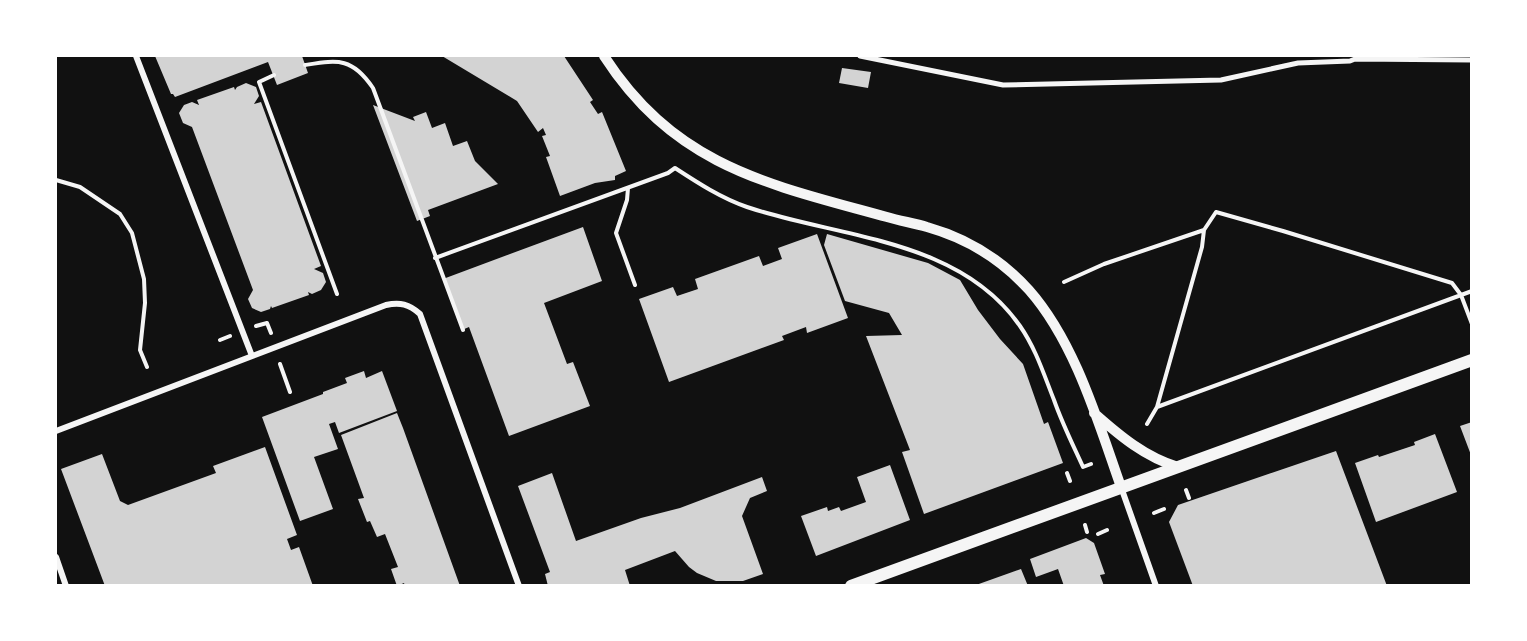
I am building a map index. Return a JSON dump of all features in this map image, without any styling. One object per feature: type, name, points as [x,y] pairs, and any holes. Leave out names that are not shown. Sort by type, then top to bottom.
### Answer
[{"type":"main road","points":[[851,585],[1472,360]]},
{"type":"street","points":[[136,56],[252,356]]},
{"type":"street","points":[[604,56],[634,95],[670,131],[712,159],[755,179],[951,235],[989,255],[1010,271],[1044,308],[1070,354],[1094,413],[1156,585]]},
{"type":"street","points":[[860,56],[1004,85],[1221,80],[1298,63],[1350,62],[1352,57],[1472,60]]},
{"type":"street","points":[[56,431],[386,305],[404,304],[420,314],[519,585]]},
{"type":"street","points":[[1094,413],[1146,454],[1160,462],[1178,467]]},
{"type":"street","points":[[56,557],[66,585]]},
{"type":"path","points":[[305,66],[336,61],[358,70],[368,81],[463,330]]},
{"type":"path","points":[[274,75],[259,82],[337,294]]},
{"type":"path","points":[[435,258],[669,173],[675,168],[709,190],[748,207],[921,253],[949,265],[999,300],[1020,326],[1035,351],[1083,467],[1091,464]]},
{"type":"path","points":[[56,180],[80,187],[120,214],[132,233],[144,279],[145,303],[140,350],[147,367]]},
{"type":"path","points":[[628,188],[627,200],[616,233],[635,285]]},
{"type":"path","points":[[1147,424],[1157,407],[1202,247],[1204,230],[1216,212],[1452,283],[1461,295],[1472,324]]},
{"type":"path","points":[[1064,282],[1104,264],[1204,230]]},
{"type":"path","points":[[1157,407],[1472,291]]},
{"type":"path","points":[[250,329],[267,322],[271,333]]},
{"type":"path","points":[[220,340],[230,336]]},
{"type":"path","points":[[280,364],[290,392]]},
{"type":"path","points":[[1067,473],[1070,481]]},
{"type":"path","points":[[1186,490],[1189,498]]},
{"type":"path","points":[[1154,513],[1164,508]]},
{"type":"path","points":[[1085,525],[1087,532]]},
{"type":"path","points":[[1098,534],[1107,530]]},
{"type":"building","points":[[155,56],[302,56],[308,73],[277,85],[268,62],[175,97],[171,94]]},
{"type":"building","points":[[442,56],[564,56],[593,100],[590,102],[598,114],[602,112],[626,171],[615,176],[615,180],[595,183],[560,196],[546,157],[550,156],[542,136],[546,135],[543,128],[538,132],[517,101]]},
{"type":"building","points":[[842,68],[871,72],[868,88],[839,83]]},
{"type":"building","points":[[246,83],[256,87],[259,96],[254,104],[261,102],[321,266],[314,269],[323,273],[326,282],[321,290],[312,294],[308,292],[309,295],[272,308],[271,306],[270,309],[261,312],[252,308],[248,299],[253,290],[192,127],[183,123],[179,113],[184,105],[192,102],[199,105],[197,100],[234,87],[235,90]]},
{"type":"building","points":[[373,105],[415,121],[413,117],[426,112],[432,128],[445,123],[453,146],[467,141],[475,161],[498,184],[428,210],[430,216],[417,221]]},
{"type":"building","points":[[583,227],[602,281],[544,303],[567,364],[573,362],[590,406],[509,436],[469,327],[462,330],[443,279]]},
{"type":"building","points":[[817,234],[848,318],[807,333],[806,327],[782,336],[784,340],[669,382],[639,299],[673,287],[677,296],[698,289],[695,279],[759,256],[763,266],[782,259],[778,248]]},
{"type":"building","points":[[827,234],[928,263],[960,280],[978,310],[1023,364],[1044,424],[1048,422],[1063,463],[924,514],[902,452],[910,450],[866,336],[902,335],[889,313],[845,301],[824,245]]},
{"type":"building","points":[[364,371],[366,378],[382,371],[397,411],[339,433],[335,422],[329,424],[338,449],[314,457],[333,509],[300,521],[262,417],[323,394],[323,392],[347,383],[345,378]]},
{"type":"building","points":[[397,413],[460,586],[405,586],[404,583],[397,586],[391,569],[398,567],[385,534],[377,537],[370,521],[367,522],[358,499],[364,498],[341,435]]},
{"type":"building","points":[[1472,422],[1472,455],[1471,455],[1460,426]]},
{"type":"building","points":[[1435,434],[1457,492],[1376,522],[1355,463],[1415,445],[1414,442]]},
{"type":"building","points":[[265,447],[297,535],[287,539],[291,550],[299,547],[313,586],[105,586],[61,469],[102,454],[120,501],[128,505],[216,473],[213,466]]},
{"type":"building","points":[[1336,451],[1387,586],[1193,586],[1169,522],[1178,505]]},
{"type":"building","points":[[890,465],[910,520],[816,556],[801,516],[827,507],[828,511],[839,507],[841,511],[866,502],[857,477]]},
{"type":"building","points":[[552,473],[576,541],[641,518],[680,508],[762,477],[767,491],[750,498],[742,516],[763,574],[743,581],[716,581],[697,573],[675,551],[625,570],[630,586],[548,586],[545,574],[550,572],[518,486]]},
{"type":"building","points":[[1086,538],[1094,543],[1105,574],[1100,575],[1104,586],[1064,586],[1058,569],[1036,577],[1030,559]]},
{"type":"building","points":[[1021,569],[1028,586],[976,586],[976,585]]}]
